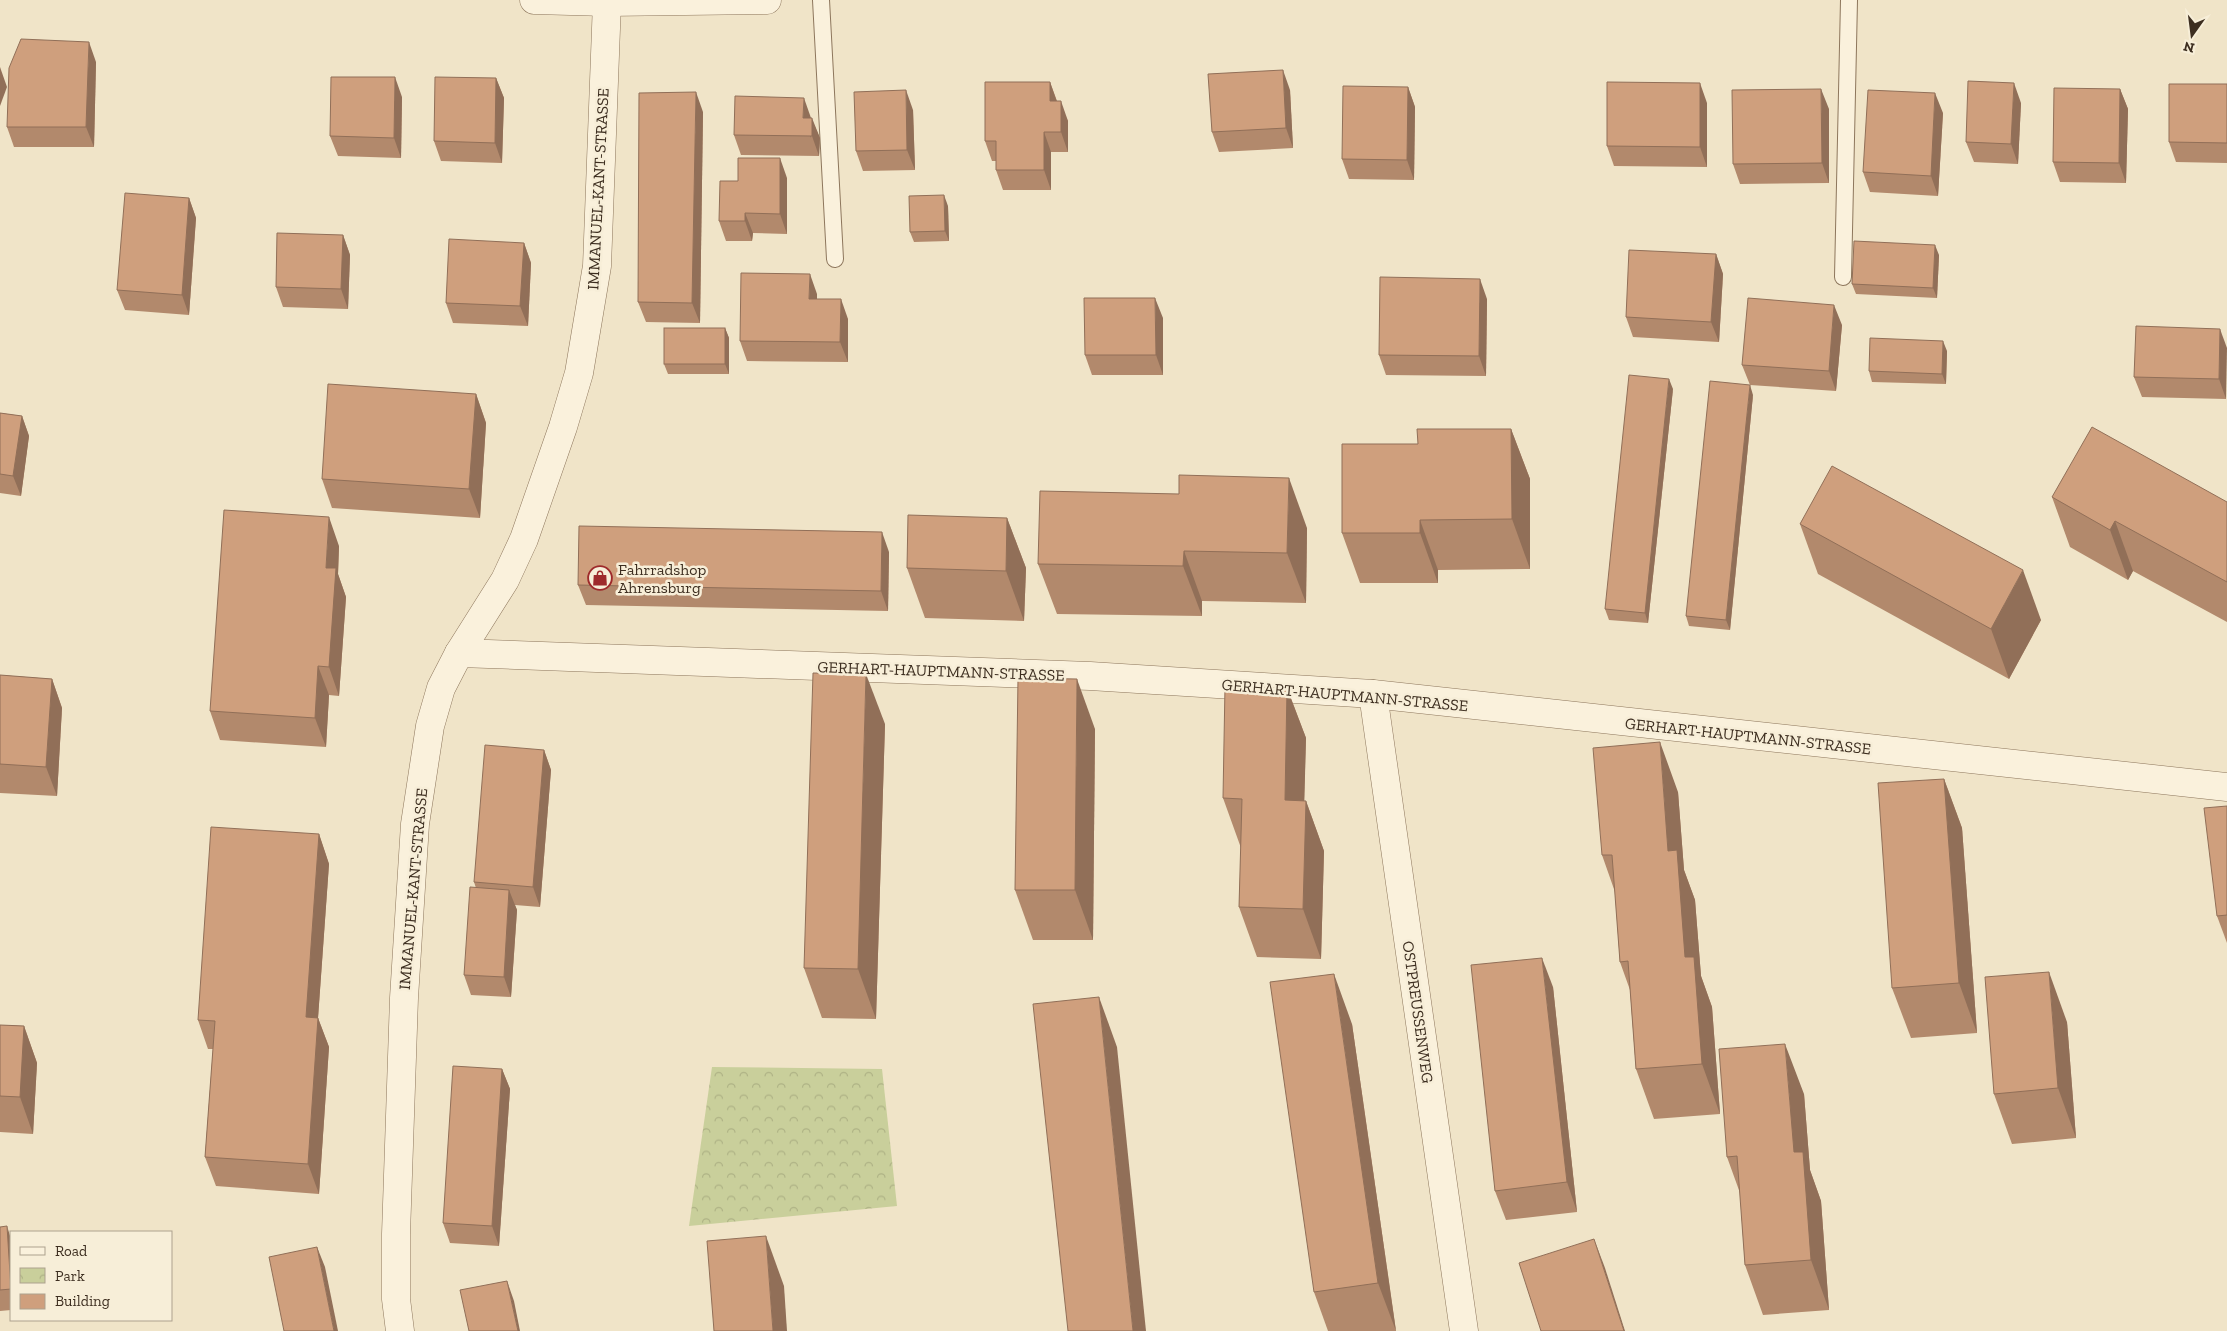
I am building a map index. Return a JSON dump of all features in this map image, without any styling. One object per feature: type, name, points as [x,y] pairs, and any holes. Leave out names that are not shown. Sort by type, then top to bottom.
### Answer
[{"type":"street","points":[[534,0],[607,2],[766,0]]},
{"type":"street","name":"IMMANUEL-KANT-STRASSE","points":[[400,1331],[396,1299],[396,1234],[404,998],[415,824],[430,726],[441,688],[459,653],[505,580],[524,539],[564,427],[579,372],[598,266],[607,2]]},
{"type":"street","name":"GERHART-HAUPTMANN-STRASSE","points":[[459,653],[1090,676],[1373,694],[2227,787]]},
{"type":"street","name":"OSTPREUSSENWEG","points":[[1373,694],[1464,1331]]},
{"type":"lane","points":[[820,0],[835,259]]},
{"type":"lane","points":[[1843,277],[1849,0]]},
{"type":"green space","points":[[712,1067],[882,1069],[897,1206],[689,1226]]},
{"type":"building","points":[[21,39],[89,42],[86,127],[7,127],[9,68]]},
{"type":"building","points":[[1283,70],[1286,128],[1212,132],[1208,74]]},
{"type":"building","points":[[331,77],[395,77],[394,138],[330,136]]},
{"type":"building","points":[[435,77],[496,78],[495,143],[434,141]]},
{"type":"building","points":[[1968,81],[2014,83],[2011,144],[1966,142]]},
{"type":"building","points":[[985,82],[1050,82],[1050,101],[1061,101],[1061,132],[1044,132],[1044,170],[996,170],[996,141],[985,141]]},
{"type":"building","points":[[1607,82],[1700,83],[1700,147],[1607,146]]},
{"type":"building","points":[[2169,84],[2227,84],[2227,143],[2169,142]]},
{"type":"building","points":[[1343,86],[1408,87],[1407,160],[1342,159]]},
{"type":"building","points":[[2054,88],[2120,89],[2119,163],[2053,162]]},
{"type":"building","points":[[1821,89],[1822,163],[1733,164],[1732,90]]},
{"type":"building","points":[[906,90],[907,150],[856,151],[854,92]]},
{"type":"building","points":[[1868,90],[1935,93],[1931,176],[1863,172]]},
{"type":"building","points":[[696,92],[692,303],[638,302],[639,93]]},
{"type":"building","points":[[735,96],[804,98],[803,118],[812,118],[812,136],[734,135]]},
{"type":"building","points":[[738,158],[780,158],[780,214],[745,213],[745,221],[719,221],[720,181],[738,181]]},
{"type":"building","points":[[125,193],[189,198],[182,295],[117,290]]},
{"type":"building","points":[[944,195],[945,231],[910,232],[909,196]]},
{"type":"building","points":[[277,233],[343,235],[341,289],[276,287]]},
{"type":"building","points":[[449,239],[524,243],[520,306],[446,303]]},
{"type":"building","points":[[1854,241],[1935,245],[1933,288],[1852,284]]},
{"type":"building","points":[[1629,250],[1716,254],[1711,322],[1626,317]]},
{"type":"building","points":[[741,273],[810,274],[809,299],[841,299],[840,342],[740,341]]},
{"type":"building","points":[[1380,277],[1480,279],[1479,356],[1379,355]]},
{"type":"building","points":[[1084,298],[1155,298],[1156,355],[1085,355]]},
{"type":"building","points":[[1748,298],[1834,305],[1829,371],[1742,365]]},
{"type":"building","points":[[2136,326],[2220,329],[2219,379],[2134,377]]},
{"type":"building","points":[[664,328],[725,328],[725,364],[664,364]]},
{"type":"building","points":[[1870,338],[1943,341],[1942,374],[1869,371]]},
{"type":"building","points":[[1629,375],[1669,379],[1645,613],[1605,609]]},
{"type":"building","points":[[1710,381],[1750,385],[1726,620],[1686,616]]},
{"type":"building","points":[[328,384],[476,394],[469,489],[322,479]]},
{"type":"building","points":[[0,413],[22,416],[13,476],[0,474]]},
{"type":"building","points":[[2092,427],[2227,502],[2227,582],[2115,521],[2110,530],[2052,497]]},
{"type":"building","points":[[1417,429],[1511,429],[1512,519],[1420,520],[1420,533],[1342,533],[1342,444],[1418,444]]},
{"type":"building","points":[[1832,466],[2023,570],[1991,629],[1800,524]]},
{"type":"building","points":[[1179,475],[1289,478],[1287,553],[1184,551],[1183,566],[1038,564],[1040,491],[1179,494]]},
{"type":"building","points":[[224,510],[329,517],[326,568],[336,568],[329,667],[318,666],[315,718],[210,711]]},
{"type":"building","points":[[908,515],[1007,518],[1006,571],[907,568]]},
{"type":"building","points":[[579,526],[882,532],[881,591],[578,585]]},
{"type":"building","points":[[813,673],[866,674],[858,969],[804,968]]},
{"type":"building","points":[[0,675],[52,679],[46,767],[0,764]]},
{"type":"building","points":[[1018,678],[1077,679],[1075,890],[1015,890]]},
{"type":"building","points":[[1225,686],[1287,688],[1285,800],[1306,801],[1303,909],[1239,907],[1242,799],[1223,798]]},
{"type":"building","points":[[1660,742],[1668,851],[1677,850],[1685,957],[1694,957],[1702,1064],[1636,1069],[1628,961],[1620,962],[1612,855],[1602,855],[1593,748]]},
{"type":"building","points":[[485,745],[544,750],[533,887],[474,882]]},
{"type":"building","points":[[1944,779],[1959,983],[1892,988],[1878,783]]},
{"type":"building","points":[[2227,806],[2227,915],[2217,916],[2204,808]]},
{"type":"building","points":[[211,827],[319,834],[306,1017],[318,1018],[308,1164],[205,1157],[215,1021],[198,1020]]},
{"type":"building","points":[[470,887],[509,890],[504,977],[464,975]]},
{"type":"building","points":[[1542,958],[1567,1182],[1495,1191],[1471,965]]},
{"type":"building","points":[[2049,972],[2058,1088],[1994,1094],[1985,977]]},
{"type":"building","points":[[1334,974],[1378,1283],[1314,1292],[1270,982]]},
{"type":"building","points":[[1099,997],[1133,1331],[1068,1331],[1033,1004]]},
{"type":"building","points":[[0,1025],[24,1026],[20,1097],[0,1096]]},
{"type":"building","points":[[1785,1044],[1794,1152],[1803,1152],[1811,1260],[1745,1265],[1737,1156],[1727,1157],[1719,1049]]},
{"type":"building","points":[[453,1066],[502,1069],[492,1226],[443,1223]]},
{"type":"building","points":[[7,1226],[10,1289],[0,1290],[0,1227]]},
{"type":"building","points":[[766,1236],[773,1331],[714,1331],[707,1241]]},
{"type":"building","points":[[1594,1239],[1624,1331],[1541,1331],[1519,1263]]},
{"type":"building","points":[[317,1247],[334,1331],[284,1331],[269,1257]]},
{"type":"building","points":[[507,1281],[518,1331],[469,1331],[460,1290]]},
{"type":"place","name":"Fahrradshop Ahrensburg","points":[[600,578]]}]
